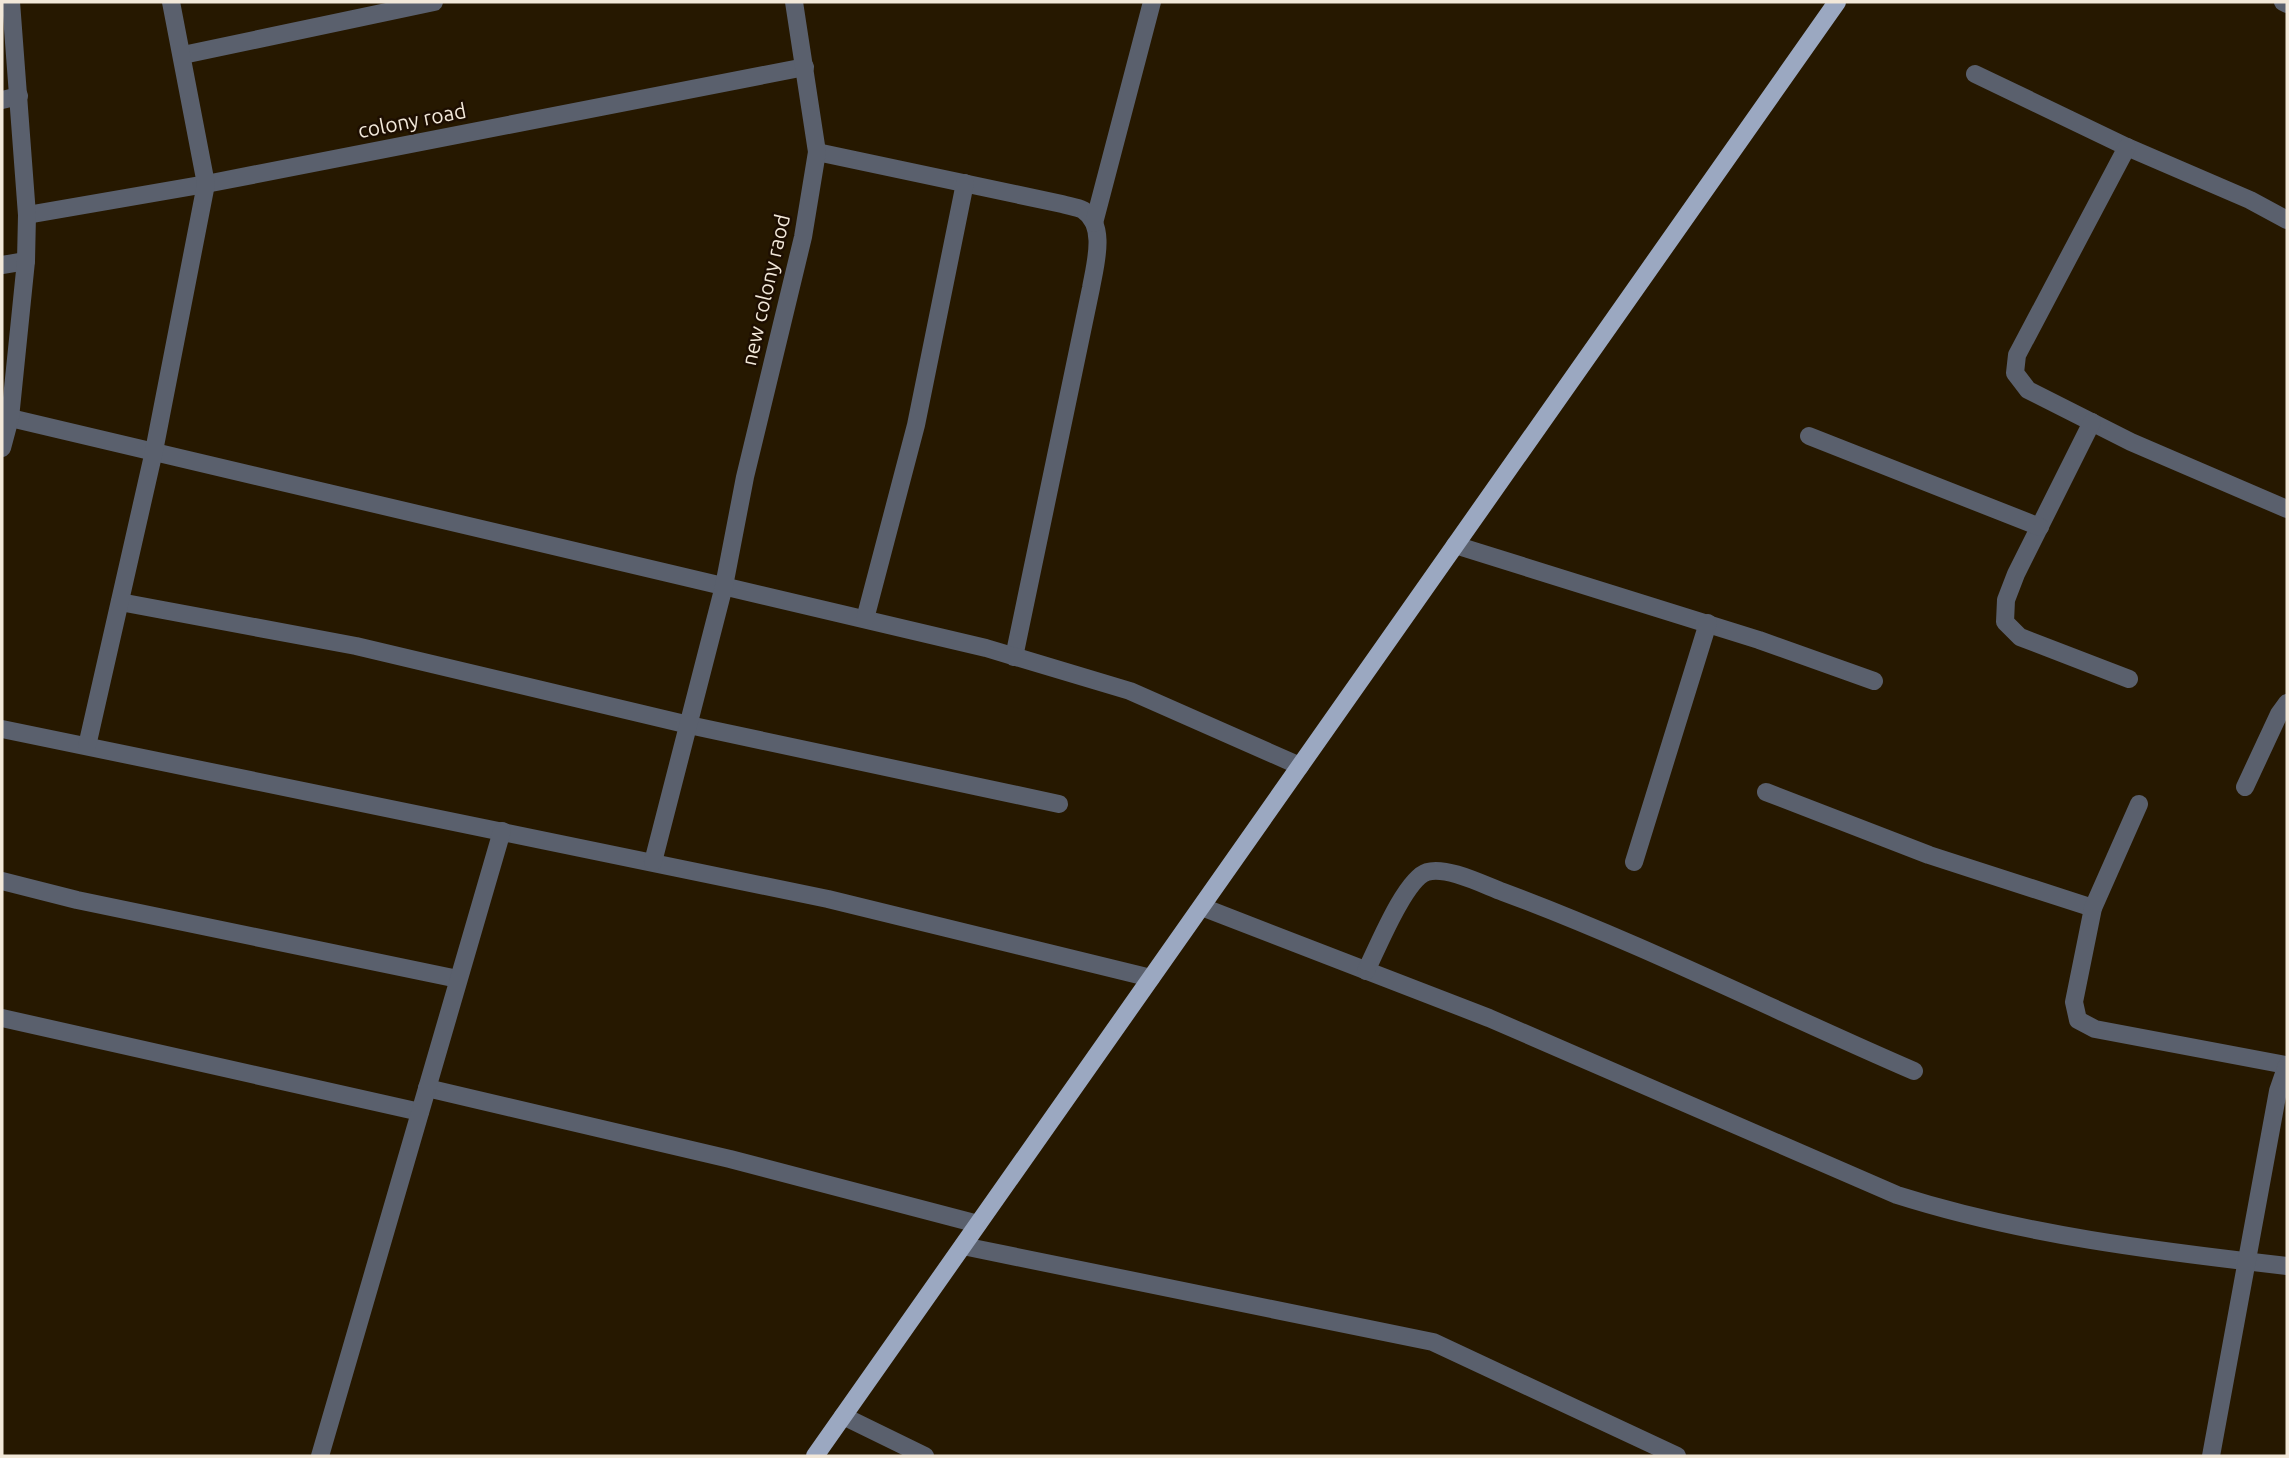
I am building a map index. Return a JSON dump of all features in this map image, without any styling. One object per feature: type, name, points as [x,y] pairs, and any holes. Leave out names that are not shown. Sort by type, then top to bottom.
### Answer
[{"type":"main road","points":[[815,1456],[1837,2]]},
{"type":"street","points":[[2,448],[26,261],[27,215],[10,98],[11,2]]},
{"type":"street","points":[[87,746],[154,452],[206,184],[172,2]]},
{"type":"street","points":[[183,55],[434,2]]},
{"type":"street","name":"new colony raod","points":[[653,862],[724,586],[745,477],[803,237],[817,152],[794,2]]},
{"type":"street","points":[[1014,657],[1091,288],[1098,248],[1094,223],[1152,2]]},
{"type":"street","name":"colony road","points":[[27,215],[206,184],[805,67]]},
{"type":"street","points":[[1975,74],[2127,147],[2250,200],[2287,220]]},
{"type":"street","points":[[2127,147],[2017,355],[2015,373],[2028,390],[2131,442],[2287,509]]},
{"type":"street","points":[[817,152],[1083,210],[1094,223]]},
{"type":"street","points":[[865,619],[916,425],[965,183]]},
{"type":"street","points":[[2,265],[26,261]]},
{"type":"street","points":[[6,417],[865,619],[1014,657],[1130,691],[1300,766]]},
{"type":"street","points":[[2092,422],[2006,600],[2005,622],[2020,637],[2129,680]]},
{"type":"street","points":[[1809,436],[2040,527]]},
{"type":"street","points":[[1455,545],[1708,623],[1874,681]]},
{"type":"street","points":[[120,602],[356,646],[689,724],[1059,804]]},
{"type":"street","points":[[1634,862],[1708,623]]},
{"type":"street","points":[[2245,787],[2279,714],[2287,703]]},
{"type":"street","points":[[2,729],[828,899],[1151,978]]},
{"type":"street","points":[[1766,792],[1929,855],[2093,908]]},
{"type":"street","points":[[2139,804],[2093,908],[2074,1002],[2078,1020],[2095,1029],[2287,1065],[2278,1091],[2211,1456]]},
{"type":"street","points":[[320,1456],[502,831]]},
{"type":"street","points":[[1366,971],[1397,907],[1413,882],[1427,872],[1450,872],[1573,918],[1914,1071]]},
{"type":"street","points":[[2,881],[77,900],[458,979]]},
{"type":"street","points":[[1202,907],[1489,1018],[1897,1195],[1955,1213],[2143,1249],[2287,1266]]},
{"type":"street","points":[[2,1018],[420,1112]]},
{"type":"street","points":[[427,1088],[718,1156],[978,1224]]},
{"type":"street","points":[[963,1246],[1433,1342],[1677,1456]]},
{"type":"street","points":[[844,1416],[925,1456]]}]
